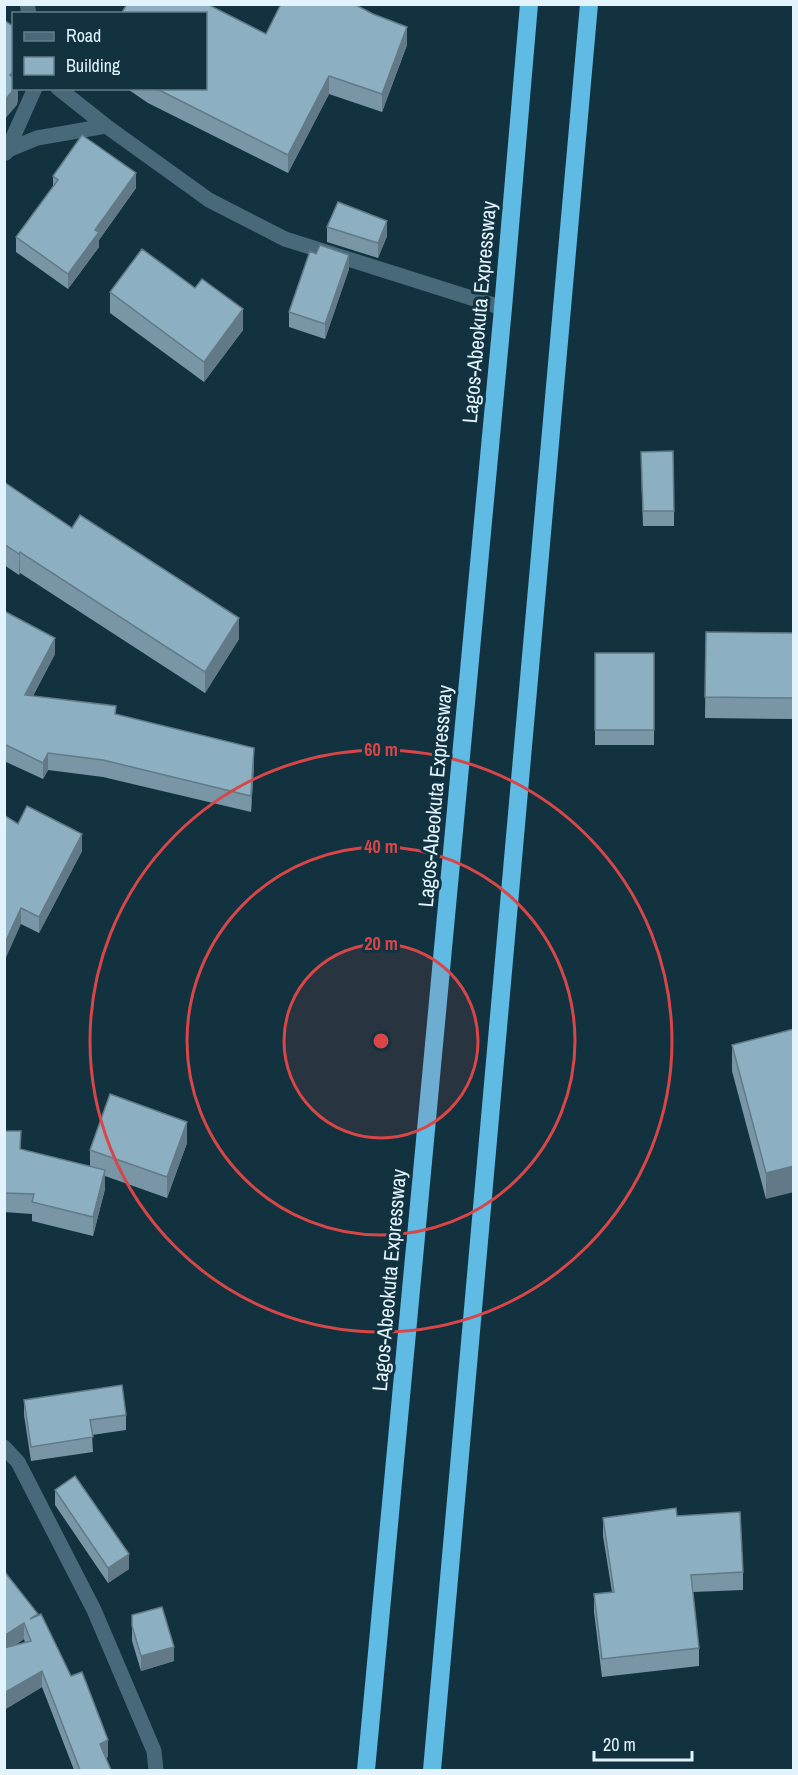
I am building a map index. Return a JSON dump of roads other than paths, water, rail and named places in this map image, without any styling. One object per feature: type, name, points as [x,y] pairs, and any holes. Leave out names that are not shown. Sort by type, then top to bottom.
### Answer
[{"type":"highway","name":"Lagos-Abeokuta Expressway","points":[[366,1770],[503,308],[529,4]]},
{"type":"highway","points":[[432,1770],[590,4]]},
{"type":"street","points":[[6,153],[34,90]]},
{"type":"street","points":[[61,90],[106,126],[209,200],[285,239],[503,308]]},
{"type":"street","points":[[6,153],[37,138],[106,126]]},
{"type":"street","points":[[4,1447],[18,1462],[94,1611],[154,1750],[156,1770]]}]
